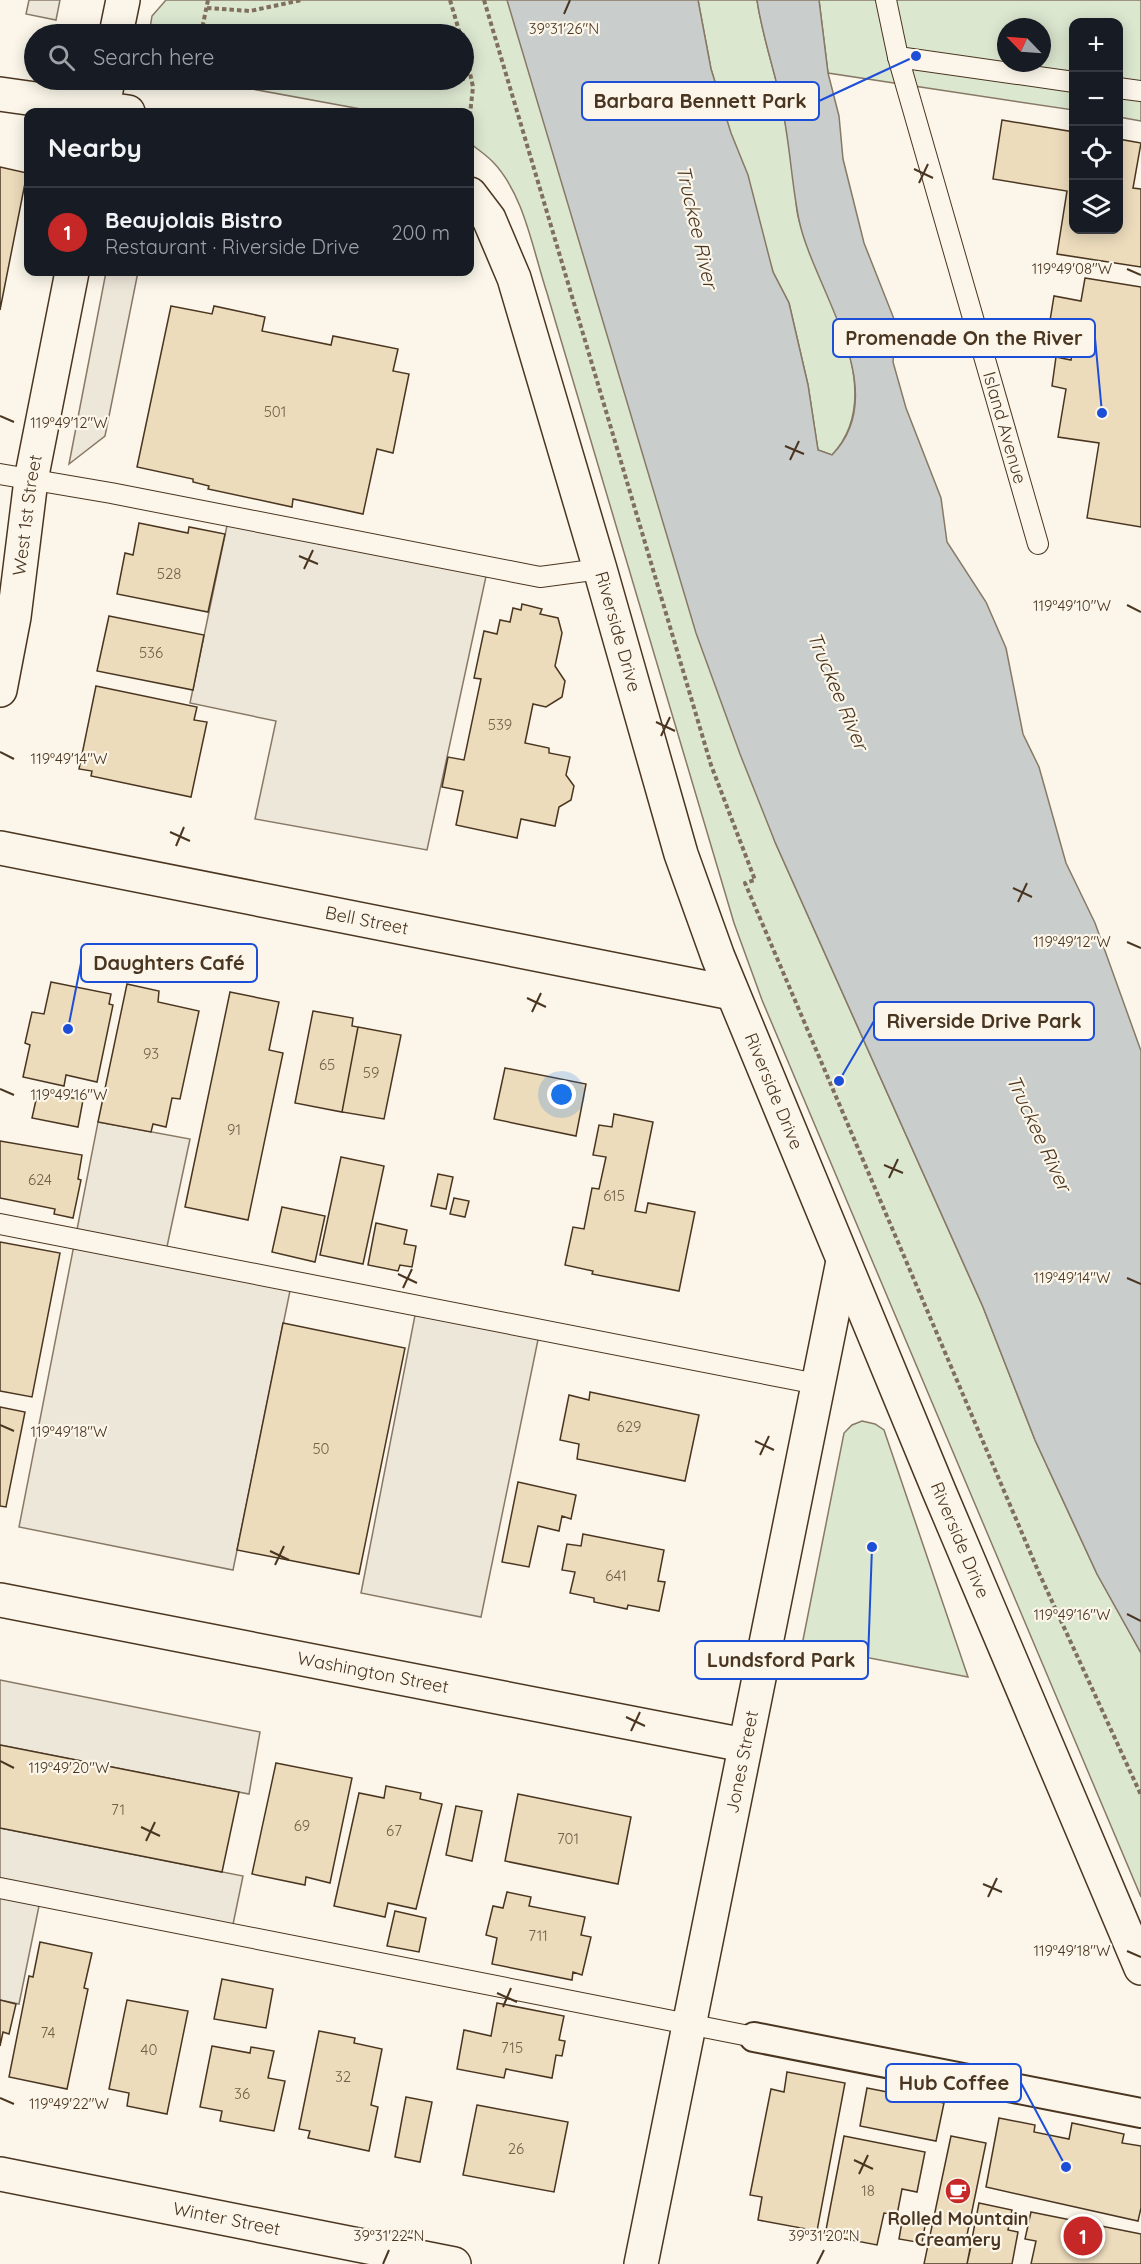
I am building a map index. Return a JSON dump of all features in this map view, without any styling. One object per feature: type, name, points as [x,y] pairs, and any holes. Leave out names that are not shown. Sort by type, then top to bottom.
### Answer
[{"type":"street","points":[[118,24],[123,0]]},
{"type":"street","points":[[0,94],[110,103]]},
{"type":"street","name":"Riverside Drive","points":[[474,199],[489,219],[514,278],[681,854],[732,993],[1141,1968]]},
{"type":"street","name":"West 1st Street","points":[[0,690],[14,617],[16,477],[71,276]]},
{"type":"street","name":"Bell Street","points":[[0,848],[732,993]]},
{"type":"street","name":"Jones Street","points":[[641,2264],[843,1262]]},
{"type":"street","name":"Washington Street","points":[[0,1600],[744,1745]]},
{"type":"street","points":[[754,2037],[1141,2112]]},
{"type":"street","name":"Winter Street","points":[[0,2174],[454,2264]]},
{"type":"lane","name":"Island Avenue","points":[[886,0],[898,57],[1038,544]]},
{"type":"lane","points":[[898,57],[1069,81]]},
{"type":"lane","points":[[1123,89],[1141,91]]},
{"type":"lane","points":[[16,477],[111,493],[540,577],[552,578],[600,569]]},
{"type":"lane","points":[[0,1224],[817,1384]]},
{"type":"lane","points":[[0,1888],[754,2037]]},
{"type":"path","points":[[203,24],[208,0]]},
{"type":"path","points":[[207,8],[250,10],[302,0]]},
{"type":"path","points":[[450,0],[457,24]]},
{"type":"path","points":[[484,0],[711,765],[755,880],[745,883],[1039,1573],[1141,1795]]},
{"type":"path","points":[[471,108],[473,90]]},
{"type":"green space","points":[[166,0],[508,0],[633,417],[775,842],[983,1307],[1035,1440],[1097,1574],[1141,1653],[1141,1897],[762,1000],[734,923],[532,241],[520,206],[503,174],[474,146],[474,108],[355,108],[257,90],[474,90],[474,24],[151,24],[152,16]]},
{"type":"green space","points":[[698,0],[757,0],[785,121],[799,220],[834,307],[853,370],[855,401],[849,429],[832,455],[818,450],[808,385],[789,303],[773,272],[711,69]]},
{"type":"green space","points":[[819,0],[1141,0],[1141,121],[1123,118],[1123,18],[1069,18],[1069,109],[828,73]]},
{"type":"green space","points":[[862,1421],[875,1424],[884,1430],[968,1677],[802,1645],[844,1433],[852,1425]]},
{"type":"shaded area","points":[[29,0],[60,0],[56,20],[26,14]]},
{"type":"shaded area","points":[[105,276],[137,276],[105,436],[69,464]]},
{"type":"shaded area","points":[[229,516],[488,567],[427,850],[255,819],[276,721],[190,703]]},
{"type":"shaded area","points":[[98,1122],[190,1139],[165,1256],[292,1281],[233,1570],[19,1527]]},
{"type":"shaded area","points":[[417,1305],[540,1330],[481,1617],[361,1593]]},
{"type":"shaded area","points":[[0,1680],[260,1732],[249,1794],[0,1745]]},
{"type":"shaded area","points":[[0,1828],[243,1876],[231,1934],[41,1896],[19,2004],[0,2000]]},
{"type":"water","name":"Truckee River","points":[[507,0],[698,0],[711,69],[731,133],[748,175],[773,272],[789,303],[808,385],[818,450],[832,455],[849,429],[855,401],[853,370],[844,339],[807,247],[799,220],[784,117],[757,0],[819,0],[828,73],[839,116],[843,159],[864,243],[896,324],[893,362],[906,408],[941,498],[947,542],[986,602],[1006,648],[1023,734],[1039,767],[1066,863],[1095,923],[1141,1051],[1141,1653],[1097,1574],[1035,1440],[983,1307],[775,842],[740,754],[696,633]]},
{"type":"building","points":[[1002,120],[1069,131],[1069,234],[1123,234],[1123,140],[1141,143],[1133,188],[1141,189],[1141,267],[1057,254],[1067,191],[993,179]]},
{"type":"building","points":[[0,167],[24,172],[24,188],[0,310]]},
{"type":"building","points":[[1085,278],[1141,287],[1141,527],[1087,518],[1099,443],[1058,437],[1066,389],[1052,386],[1056,357],[1071,360],[1074,343],[1047,339],[1054,296],[1081,301]]},
{"type":"building","points":[[171,306],[212,314],[214,306],[265,317],[262,331],[331,345],[333,336],[398,349],[393,371],[409,374],[393,453],[377,449],[363,514],[293,499],[292,507],[208,489],[209,486],[193,482],[193,479],[137,467]]},
{"type":"building","points":[[139,523],[188,533],[189,527],[225,534],[208,612],[117,594],[125,553],[133,555]]},
{"type":"building","points":[[522,604],[542,609],[540,614],[558,618],[562,633],[555,666],[565,681],[562,697],[546,707],[533,704],[525,743],[549,748],[549,753],[570,757],[566,775],[574,786],[571,800],[559,807],[555,826],[521,819],[517,838],[456,825],[463,791],[442,787],[448,757],[464,760],[481,679],[474,678],[484,631],[497,634],[500,620],[510,622],[513,608],[521,610]]},
{"type":"building","points":[[109,616],[204,635],[193,690],[97,671]]},
{"type":"building","points":[[96,686],[197,707],[194,720],[207,722],[191,797],[91,776],[92,771],[79,769]]},
{"type":"building","points":[[51,982],[111,994],[109,1004],[113,1005],[97,1082],[66,1075],[64,1086],[23,1077],[30,1045],[25,1043],[32,1012],[44,1014]]},
{"type":"building","points":[[127,984],[159,991],[158,1002],[199,1011],[180,1099],[172,1098],[166,1127],[153,1124],[151,1132],[98,1122]]},
{"type":"building","points":[[230,992],[279,1002],[269,1050],[283,1053],[248,1220],[185,1207]]},
{"type":"building","points":[[313,1011],[353,1018],[352,1026],[358,1027],[342,1112],[295,1103]]},
{"type":"building","points":[[358,1027],[401,1035],[384,1119],[342,1112]]},
{"type":"building","points":[[505,1068],[586,1084],[576,1136],[494,1119]]},
{"type":"building","points":[[38,1091],[83,1100],[78,1127],[32,1118]]},
{"type":"building","points":[[614,1114],[653,1122],[635,1211],[646,1213],[648,1203],[695,1212],[679,1291],[592,1274],[593,1271],[565,1265],[573,1227],[584,1229],[592,1188],[599,1189],[606,1157],[593,1155],[599,1125],[612,1127]]},
{"type":"building","points":[[0,1141],[82,1155],[78,1179],[81,1180],[73,1218],[54,1214],[55,1209],[0,1198]]},
{"type":"building","points":[[341,1157],[384,1166],[363,1264],[320,1255]]},
{"type":"building","points":[[438,1174],[453,1177],[446,1209],[431,1206]]},
{"type":"building","points":[[454,1198],[469,1201],[465,1217],[450,1214]]},
{"type":"building","points":[[282,1207],[325,1216],[315,1262],[272,1252]]},
{"type":"building","points":[[376,1223],[407,1230],[404,1244],[416,1246],[412,1267],[400,1265],[398,1271],[368,1265]]},
{"type":"building","points":[[0,1242],[60,1253],[32,1397],[0,1391]]},
{"type":"building","points":[[283,1323],[405,1348],[359,1574],[237,1550]]},
{"type":"building","points":[[590,1392],[699,1415],[685,1481],[577,1459],[579,1444],[560,1440],[569,1395],[589,1400]]},
{"type":"building","points":[[0,1407],[25,1412],[6,1507],[0,1506]]},
{"type":"building","points":[[518,1482],[576,1495],[571,1519],[562,1516],[559,1531],[538,1526],[529,1567],[502,1562]]},
{"type":"building","points":[[583,1534],[664,1550],[658,1581],[665,1582],[659,1611],[628,1605],[627,1609],[594,1602],[594,1598],[570,1593],[575,1572],[562,1570],[567,1544],[581,1546]]},
{"type":"building","points":[[0,1745],[239,1792],[222,1872],[0,1828]]},
{"type":"building","points":[[276,1763],[352,1778],[330,1883],[306,1877],[305,1885],[252,1874]]},
{"type":"building","points":[[386,1786],[421,1793],[420,1799],[442,1804],[416,1909],[388,1903],[385,1917],[334,1906],[359,1793],[384,1798]]},
{"type":"building","points":[[518,1794],[631,1817],[618,1884],[505,1861]]},
{"type":"building","points":[[456,1806],[482,1811],[472,1861],[446,1855]]},
{"type":"building","points":[[507,1892],[531,1897],[529,1906],[585,1917],[581,1935],[591,1937],[582,1975],[573,1972],[572,1980],[492,1964],[497,1938],[486,1935],[493,1906],[503,1908]]},
{"type":"building","points":[[395,1911],[426,1918],[419,1952],[387,1946]]},
{"type":"building","points":[[40,1942],[92,1953],[84,1988],[88,1989],[67,2089],[9,2077],[29,1976],[33,1977]]},
{"type":"building","points":[[222,1979],[273,1989],[266,2028],[214,2019]]},
{"type":"building","points":[[0,2000],[16,2004],[9,2034],[3,2032],[0,2046]]},
{"type":"building","points":[[127,2000],[188,2011],[167,2114],[127,2106],[129,2093],[109,2089]]},
{"type":"building","points":[[497,2003],[564,2016],[559,2040],[565,2041],[562,2056],[556,2055],[552,2078],[506,2069],[504,2078],[457,2069],[464,2030],[491,2036]]},
{"type":"building","points":[[319,2031],[355,2038],[354,2043],[382,2049],[371,2105],[378,2107],[369,2151],[308,2138],[310,2131],[299,2129]]},
{"type":"building","points":[[212,2046],[250,2053],[251,2047],[274,2051],[268,2078],[285,2081],[274,2131],[220,2121],[222,2111],[200,2107]]},
{"type":"building","points":[[787,2072],[845,2083],[817,2231],[758,2220],[762,2197],[750,2195],[771,2089],[784,2092]]},
{"type":"building","points":[[867,2088],[944,2103],[936,2141],[860,2126]]},
{"type":"building","points":[[406,2097],[432,2102],[420,2162],[395,2157]]},
{"type":"building","points":[[477,2105],[568,2122],[554,2192],[463,2175]]},
{"type":"building","points":[[999,2118],[1035,2125],[1034,2132],[1069,2139],[1072,2123],[1124,2134],[1122,2143],[1141,2146],[1141,2208],[1138,2221],[986,2187]]},
{"type":"building","points":[[844,2136],[925,2152],[917,2192],[902,2189],[897,2215],[884,2213],[877,2245],[825,2235]]},
{"type":"building","name":"Rolled Mountain Creamery","points":[[951,2136],[986,2143],[966,2240],[972,2242],[967,2264],[924,2264]]},
{"type":"building","points":[[979,2203],[1012,2210],[1008,2230],[1018,2232],[1012,2264],[967,2264]]},
{"type":"building","points":[[1031,2212],[1141,2234],[1141,2264],[1031,2264],[1036,2241],[1025,2239]]},
{"type":"building","points":[[903,2216],[926,2220],[922,2243],[899,2239]]},
{"type":"place","name":"Barbara Bennett Park","points":[[916,56]]},
{"type":"place","name":"Promenade On the River","points":[[1102,413]]},
{"type":"place","name":"Daughters Café","points":[[68,1029]]},
{"type":"place","name":"Riverside Drive Park","points":[[839,1081]]},
{"type":"place","name":"Lundsford Park","points":[[872,1547]]},
{"type":"place","name":"Hub Coffee","points":[[1066,2167]]},
{"type":"place","name":"Rolled Mountain Creamery","points":[[958,2191]]},
{"type":"place","name":"Beaujolais Bistro","points":[[1083,2236]]}]
